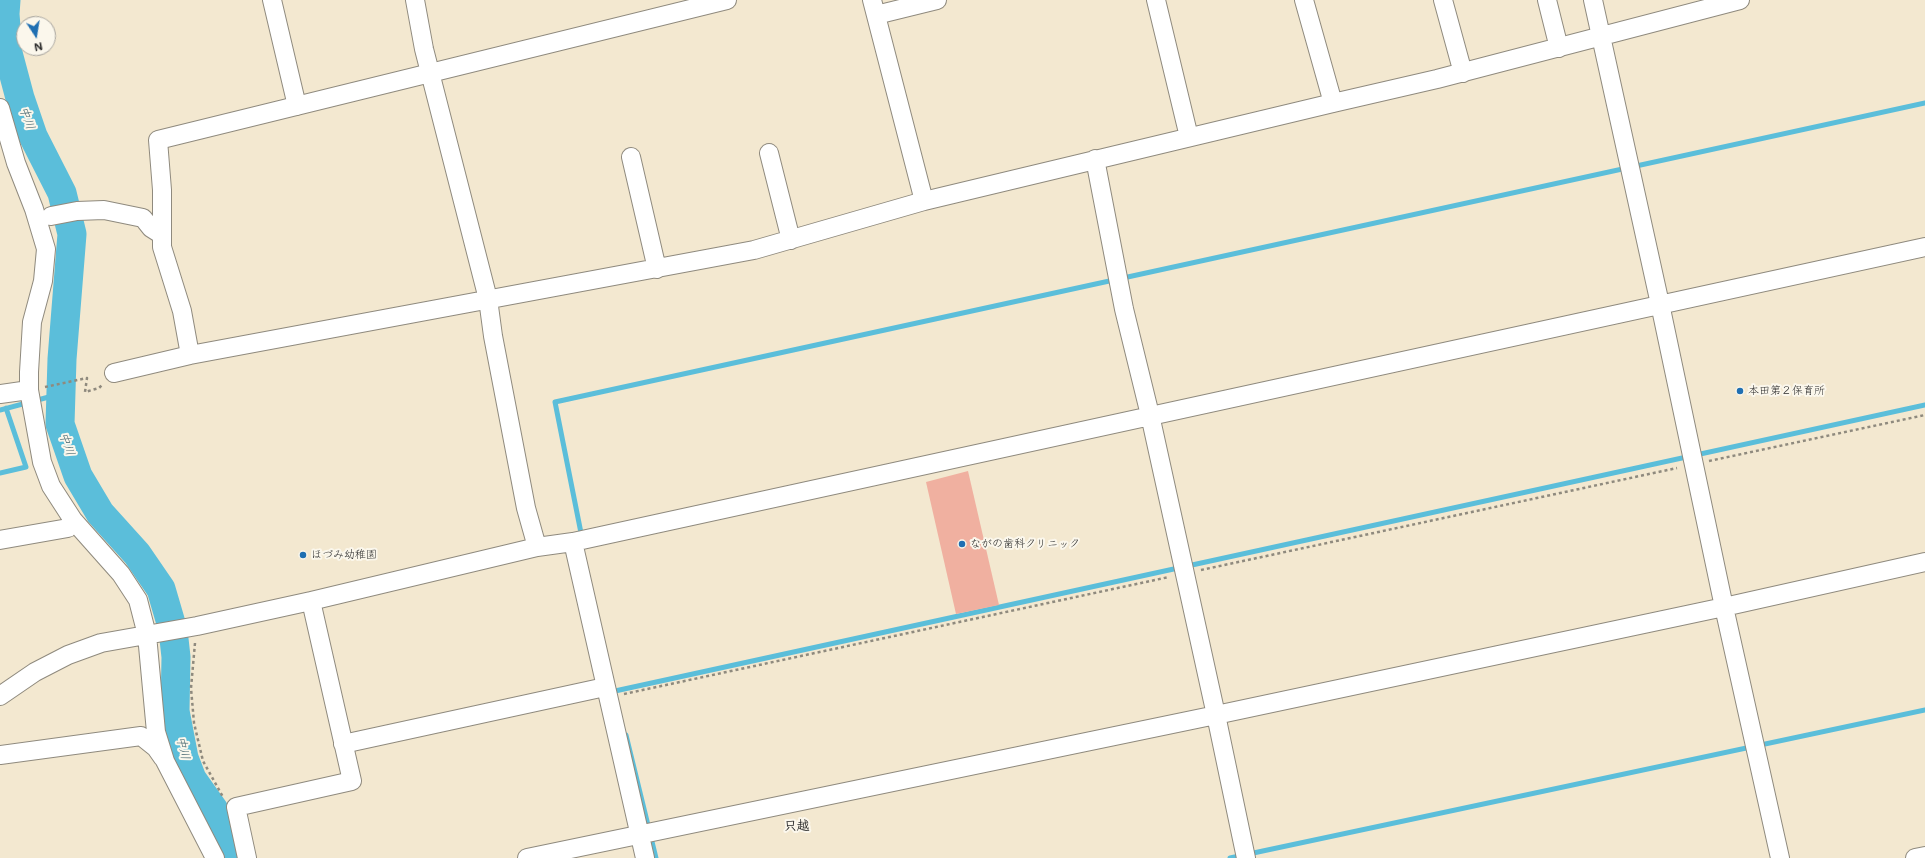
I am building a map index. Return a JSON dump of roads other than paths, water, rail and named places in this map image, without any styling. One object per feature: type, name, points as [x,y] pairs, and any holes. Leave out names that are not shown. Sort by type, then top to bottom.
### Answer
[{"type":"street","points":[[272,0],[297,106]]},
{"type":"street","points":[[415,0],[430,73],[488,299],[493,336],[525,501],[537,547]]},
{"type":"street","points":[[190,355],[182,311],[162,246],[161,175],[158,140],[726,0]]},
{"type":"street","points":[[924,201],[874,8],[937,0]]},
{"type":"street","points":[[1156,0],[1189,137]]},
{"type":"street","points":[[1304,0],[1333,102]]},
{"type":"street","points":[[1443,0],[1463,73]]},
{"type":"street","points":[[1547,0],[1559,48]]},
{"type":"street","points":[[1593,0],[1660,304],[1724,607],[1780,858]]},
{"type":"street","points":[[114,373],[190,355],[754,250],[924,201],[1333,102],[1463,73],[1735,1]]},
{"type":"street","points":[[0,108],[11,146],[46,249]]},
{"type":"street","points":[[11,146],[18,152],[42,200],[55,215]]},
{"type":"street","points":[[769,153],[791,240]]},
{"type":"street","points":[[631,157],[657,269]]},
{"type":"street","points":[[1095,160],[1124,309],[1150,415],[1246,858]]},
{"type":"street","points":[[143,218],[151,206],[161,175]]},
{"type":"street","points":[[55,215],[77,211],[104,210],[143,218],[151,228],[162,235]]},
{"type":"street","points":[[55,215],[46,249],[43,281],[32,322],[29,390],[42,462],[51,486],[73,520],[121,574],[138,600],[147,635],[156,732],[165,761]]},
{"type":"street","points":[[0,696],[35,672],[68,654],[101,643],[197,626],[311,601],[537,547],[573,542],[1925,247]]},
{"type":"street","points":[[0,394],[29,390]]},
{"type":"street","points":[[0,540],[68,528]]},
{"type":"street","points":[[573,542],[645,858]]},
{"type":"street","points":[[527,858],[1216,715],[1724,607],[1925,562]]},
{"type":"street","points":[[247,858],[236,807],[352,781],[311,601]]},
{"type":"street","points":[[344,744],[606,692]]},
{"type":"street","points":[[0,755],[141,736],[156,748],[165,761],[214,858]]},
{"type":"street","points":[[1915,858],[1925,856]]},
{"type":"waterway","name":"中川","points":[[6,0],[5,14],[8,53],[20,98],[33,136],[62,193],[72,234],[62,359],[60,424],[78,476],[100,513],[137,554],[161,589],[173,630],[176,657],[175,711],[184,758],[192,779],[214,810],[229,848],[230,858]]},
{"type":"waterway","points":[[582,538],[555,402],[1925,103]]},
{"type":"waterway","points":[[0,410],[60,394]]},
{"type":"waterway","points":[[615,691],[1925,405]]},
{"type":"waterway","points":[[0,473],[26,467],[6,408]]},
{"type":"waterway","points":[[1230,858],[1925,710]]},
{"type":"waterway","points":[[626,735],[656,858]]},
{"type":"place","name":"本田第２保育所","points":[[1740,391]]},
{"type":"place","name":"ながの歯科クリニック","points":[[962,544]]},
{"type":"place","name":"ほづみ幼稚園","points":[[303,555]]},
{"type":"district","name":"只越","points":[[797,826]]}]
